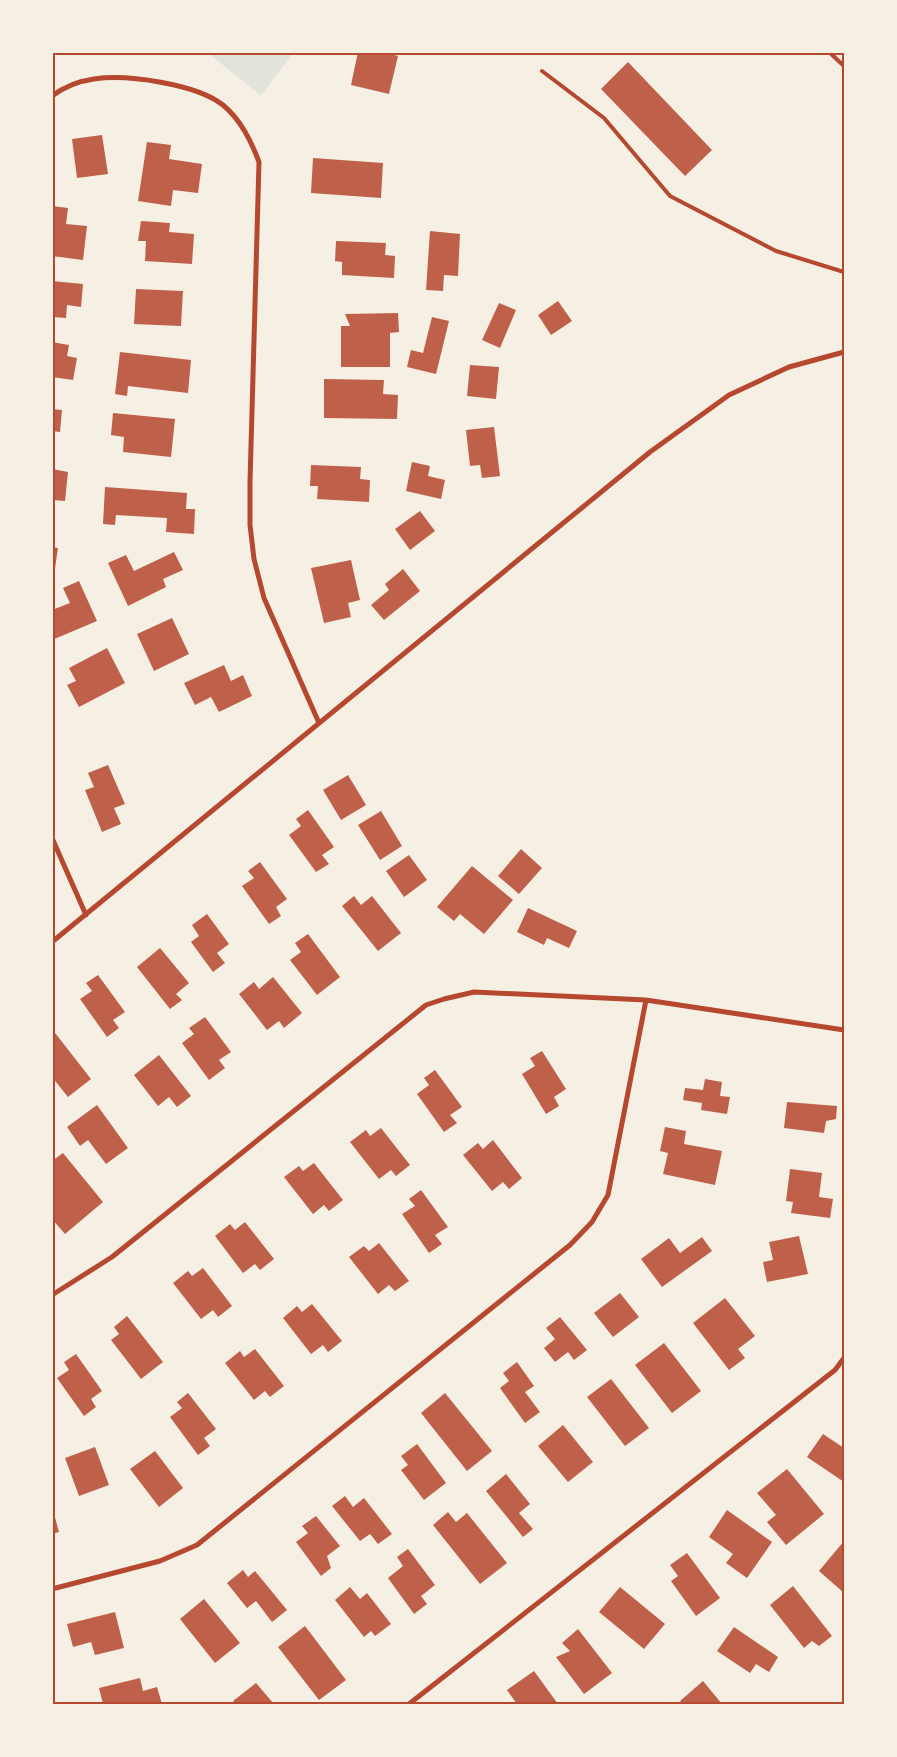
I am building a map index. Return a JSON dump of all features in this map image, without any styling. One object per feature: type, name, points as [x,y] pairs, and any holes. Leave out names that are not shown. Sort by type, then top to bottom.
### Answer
[{"type":"street","points":[[52,96],[74,84],[94,78],[128,78],[165,83],[200,92],[222,105],[237,120],[251,140],[259,162],[250,482],[250,525],[253,551],[264,598],[319,723]]},
{"type":"street","points":[[52,942],[650,452],[729,395],[789,367],[844,352]]},
{"type":"street","points":[[52,838],[86,915]]},
{"type":"street","points":[[52,1295],[112,1257],[426,1005],[474,992],[646,1000],[844,1030]]},
{"type":"street","points":[[52,1589],[160,1561],[198,1545],[570,1245],[592,1222],[608,1195],[646,1000]]},
{"type":"street","points":[[409,1704],[835,1370],[844,1358]]},
{"type":"lane","points":[[829,52],[844,66]]},
{"type":"lane","points":[[542,71],[604,118],[670,196],[776,251],[844,272]]},
{"type":"shaded area","points":[[208,53],[293,53],[261,96]]},
{"type":"building","points":[[358,52],[384,52],[398,56],[389,94],[351,85]]},
{"type":"building","points":[[628,62],[712,150],[685,176],[601,89]]},
{"type":"building","points":[[102,135],[108,174],[77,178],[72,139]]},
{"type":"building","points":[[147,142],[171,145],[169,159],[202,164],[198,193],[173,190],[171,206],[138,201]]},
{"type":"building","points":[[313,158],[383,163],[381,198],[311,193]]},
{"type":"building","points":[[52,206],[68,208],[66,224],[87,226],[83,260],[52,256]]},
{"type":"building","points":[[141,221],[170,223],[169,232],[194,234],[192,264],[145,261],[146,241],[138,241]]},
{"type":"building","points":[[430,231],[460,234],[458,276],[444,275],[443,291],[426,290]]},
{"type":"building","points":[[336,241],[386,243],[385,255],[395,256],[394,278],[342,275],[342,262],[335,261]]},
{"type":"building","points":[[52,281],[83,284],[81,307],[67,305],[66,318],[52,317]]},
{"type":"building","points":[[136,289],[183,291],[181,326],[134,324]]},
{"type":"building","points":[[558,301],[572,321],[551,335],[538,315]]},
{"type":"building","points":[[499,303],[516,310],[500,348],[482,340]]},
{"type":"building","points":[[398,313],[399,332],[390,333],[390,367],[341,367],[341,326],[350,326],[345,314]]},
{"type":"building","points":[[432,317],[449,321],[436,374],[407,367],[411,350],[423,353]]},
{"type":"building","points":[[52,342],[69,345],[67,356],[77,358],[73,380],[52,377]]},
{"type":"building","points":[[120,352],[191,360],[188,393],[128,386],[127,396],[115,394]]},
{"type":"building","points":[[470,365],[499,367],[496,399],[467,396]]},
{"type":"building","points":[[324,379],[384,380],[383,394],[398,395],[397,419],[324,418]]},
{"type":"building","points":[[52,409],[62,410],[60,432],[52,431]]},
{"type":"building","points":[[113,413],[175,419],[171,457],[123,452],[124,437],[111,435]]},
{"type":"building","points":[[494,427],[500,476],[482,478],[480,465],[470,466],[466,430]]},
{"type":"building","points":[[412,462],[430,466],[428,476],[445,480],[441,499],[406,491]]},
{"type":"building","points":[[311,465],[361,467],[360,479],[370,480],[369,502],[317,499],[318,486],[310,486]]},
{"type":"building","points":[[52,469],[68,472],[65,501],[52,500]]},
{"type":"building","points":[[105,487],[187,493],[186,509],[195,509],[194,534],[166,532],[167,518],[116,515],[115,525],[103,524]]},
{"type":"building","points":[[420,511],[435,531],[410,550],[395,529]]},
{"type":"building","points":[[52,547],[58,548],[54,575],[52,575]]},
{"type":"building","points":[[174,552],[183,570],[163,579],[166,587],[128,606],[108,563],[126,555],[134,571]]},
{"type":"building","points":[[351,560],[360,600],[348,603],[351,617],[324,623],[311,568]]},
{"type":"building","points":[[403,569],[420,591],[384,620],[371,605],[389,590],[385,584]]},
{"type":"building","points":[[79,581],[97,621],[52,640],[52,610],[70,603],[63,588]]},
{"type":"building","points":[[172,618],[189,654],[154,671],[137,634]]},
{"type":"building","points":[[107,648],[125,683],[79,707],[67,685],[76,681],[69,668]]},
{"type":"building","points":[[224,665],[231,681],[243,675],[252,696],[219,712],[211,697],[195,705],[184,683]]},
{"type":"building","points":[[108,765],[125,804],[114,808],[121,824],[102,832],[85,790],[94,787],[88,773]]},
{"type":"building","points":[[348,775],[366,805],[341,820],[323,790]]},
{"type":"building","points":[[308,810],[334,847],[322,855],[329,864],[316,872],[289,835],[301,826],[296,819]]},
{"type":"building","points":[[381,811],[402,846],[380,860],[358,825]]},
{"type":"building","points":[[521,849],[542,868],[519,894],[498,876]]},
{"type":"building","points":[[409,855],[427,880],[404,897],[386,871]]},
{"type":"building","points":[[260,862],[287,899],[276,907],[281,916],[269,924],[242,886],[254,878],[248,871]]},
{"type":"building","points":[[472,866],[513,900],[484,934],[460,914],[454,921],[437,907]]},
{"type":"building","points":[[354,896],[361,905],[372,896],[401,933],[378,951],[342,906]]},
{"type":"building","points":[[528,908],[577,931],[569,948],[547,938],[544,945],[517,932]]},
{"type":"building","points":[[207,914],[229,944],[217,953],[225,963],[213,972],[191,942],[199,936],[192,925]]},
{"type":"building","points":[[308,934],[340,977],[317,995],[290,960],[301,952],[295,943]]},
{"type":"building","points":[[160,948],[189,983],[176,994],[182,1000],[170,1009],[137,967]]},
{"type":"building","points":[[98,975],[125,1012],[113,1020],[119,1028],[107,1037],[80,999],[92,991],[86,983]]},
{"type":"building","points":[[273,977],[302,1013],[284,1028],[279,1021],[267,1030],[239,994],[254,982],[259,989]]},
{"type":"building","points":[[205,1017],[231,1052],[219,1060],[225,1068],[209,1080],[182,1043],[194,1034],[189,1028]]},
{"type":"building","points":[[52,1029],[91,1079],[68,1097],[52,1077]]},
{"type":"building","points":[[542,1051],[566,1089],[554,1097],[559,1106],[546,1114],[522,1074],[535,1066],[530,1058]]},
{"type":"building","points":[[159,1055],[191,1096],[177,1107],[169,1097],[158,1106],[134,1075]]},
{"type":"building","points":[[435,1070],[462,1107],[450,1115],[457,1123],[444,1132],[417,1094],[429,1085],[424,1078]]},
{"type":"building","points":[[705,1079],[722,1082],[720,1096],[730,1097],[727,1114],[701,1110],[702,1103],[683,1100],[685,1088],[703,1090]]},
{"type":"building","points":[[787,1102],[837,1106],[836,1119],[826,1121],[824,1133],[784,1128]]},
{"type":"building","points":[[97,1105],[128,1148],[106,1164],[88,1140],[80,1146],[67,1127]]},
{"type":"building","points":[[665,1127],[686,1131],[684,1144],[722,1151],[715,1185],[663,1174],[668,1153],[660,1151]]},
{"type":"building","points":[[381,1128],[410,1165],[396,1176],[391,1170],[379,1179],[350,1142],[366,1130],[370,1136]]},
{"type":"building","points":[[493,1140],[522,1178],[509,1189],[503,1182],[492,1191],[463,1155],[478,1143],[483,1149]]},
{"type":"building","points":[[63,1153],[103,1202],[65,1234],[52,1219],[52,1161]]},
{"type":"building","points":[[314,1163],[343,1200],[329,1211],[324,1205],[313,1214],[284,1177],[299,1166],[303,1171]]},
{"type":"building","points":[[790,1169],[822,1173],[819,1197],[833,1199],[830,1218],[791,1213],[793,1202],[786,1201]]},
{"type":"building","points":[[421,1190],[448,1227],[435,1235],[442,1244],[429,1253],[402,1214],[415,1206],[409,1199]]},
{"type":"building","points":[[245,1222],[274,1259],[260,1270],[255,1264],[243,1273],[215,1236],[230,1224],[235,1230]]},
{"type":"building","points":[[799,1236],[808,1274],[767,1282],[763,1262],[773,1260],[769,1242]]},
{"type":"building","points":[[702,1237],[712,1251],[662,1287],[641,1259],[669,1238],[680,1253]]},
{"type":"building","points":[[379,1243],[409,1281],[395,1291],[389,1285],[378,1294],[349,1257],[364,1246],[369,1251]]},
{"type":"building","points":[[203,1268],[232,1306],[218,1317],[213,1310],[201,1319],[173,1283],[188,1271],[192,1276]]},
{"type":"building","points":[[620,1293],[639,1317],[613,1337],[594,1313]]},
{"type":"building","points":[[725,1298],[755,1336],[738,1349],[745,1358],[729,1370],[693,1323]]},
{"type":"building","points":[[312,1304],[342,1341],[328,1352],[323,1345],[311,1354],[283,1318],[297,1306],[302,1312]]},
{"type":"building","points":[[127,1316],[163,1362],[141,1379],[111,1340],[119,1334],[114,1327]]},
{"type":"building","points":[[560,1317],[587,1350],[574,1360],[568,1352],[555,1362],[544,1348],[555,1339],[546,1328]]},
{"type":"building","points":[[664,1343],[701,1391],[672,1413],[635,1365]]},
{"type":"building","points":[[255,1349],[284,1386],[270,1397],[265,1391],[254,1400],[225,1363],[240,1351],[244,1357]]},
{"type":"building","points":[[76,1354],[102,1391],[91,1399],[96,1407],[84,1416],[57,1378],[69,1370],[64,1362]]},
{"type":"building","points":[[517,1362],[534,1386],[525,1392],[540,1412],[525,1423],[500,1388],[509,1381],[503,1373]]},
{"type":"building","points":[[611,1379],[649,1428],[625,1446],[587,1397]]},
{"type":"building","points":[[188,1393],[216,1429],[204,1438],[210,1446],[198,1455],[170,1417],[182,1408],[177,1402]]},
{"type":"building","points":[[445,1393],[492,1451],[467,1471],[421,1413]]},
{"type":"building","points":[[563,1425],[593,1462],[568,1482],[538,1446]]},
{"type":"building","points":[[823,1434],[844,1448],[844,1482],[807,1457]]},
{"type":"building","points":[[417,1444],[446,1483],[424,1500],[401,1470],[408,1465],[401,1456]]},
{"type":"building","points":[[95,1447],[109,1485],[79,1496],[65,1458]]},
{"type":"building","points":[[155,1451],[183,1488],[159,1507],[130,1469]]},
{"type":"building","points":[[787,1469],[824,1514],[786,1545],[767,1522],[776,1515],[757,1493]]},
{"type":"building","points":[[506,1474],[530,1504],[519,1513],[533,1529],[523,1537],[486,1491]]},
{"type":"building","points":[[345,1496],[353,1507],[364,1498],[392,1534],[378,1544],[370,1534],[360,1541],[332,1506]]},
{"type":"building","points":[[727,1510],[772,1542],[747,1578],[726,1563],[733,1554],[709,1537]]},
{"type":"building","points":[[52,1511],[59,1532],[52,1534]]},
{"type":"building","points":[[448,1512],[456,1522],[467,1513],[507,1563],[480,1584],[433,1525]]},
{"type":"building","points":[[316,1516],[340,1546],[327,1556],[331,1568],[321,1576],[296,1542],[308,1533],[302,1526]]},
{"type":"building","points":[[844,1541],[844,1593],[819,1571]]},
{"type":"building","points":[[408,1549],[435,1585],[421,1596],[427,1604],[414,1614],[388,1578],[403,1566],[397,1557]]},
{"type":"building","points":[[687,1553],[720,1598],[696,1616],[671,1581],[678,1576],[670,1565]]},
{"type":"building","points":[[243,1570],[248,1577],[255,1571],[287,1610],[272,1622],[256,1601],[247,1608],[227,1583]]},
{"type":"building","points":[[793,1586],[832,1636],[819,1646],[812,1641],[804,1648],[770,1605]]},
{"type":"building","points":[[350,1587],[360,1599],[367,1593],[391,1624],[375,1636],[371,1631],[364,1637],[335,1600]]},
{"type":"building","points":[[620,1587],[665,1624],[644,1649],[599,1612]]},
{"type":"building","points":[[204,1599],[240,1643],[215,1663],[180,1619]]},
{"type":"building","points":[[115,1612],[124,1648],[95,1655],[91,1642],[73,1647],[67,1624]]},
{"type":"building","points":[[305,1626],[346,1680],[319,1700],[278,1647]]},
{"type":"building","points":[[734,1627],[778,1657],[769,1672],[756,1664],[750,1673],[717,1651]]},
{"type":"building","points":[[578,1629],[612,1673],[584,1694],[556,1657],[570,1651],[562,1643]]},
{"type":"building","points":[[534,1671],[558,1704],[517,1704],[507,1690]]},
{"type":"building","points":[[140,1678],[143,1691],[157,1687],[162,1704],[103,1704],[99,1688]]},
{"type":"building","points":[[703,1681],[722,1704],[683,1704],[680,1701]]},
{"type":"building","points":[[256,1683],[274,1704],[236,1704],[233,1701]]}]
